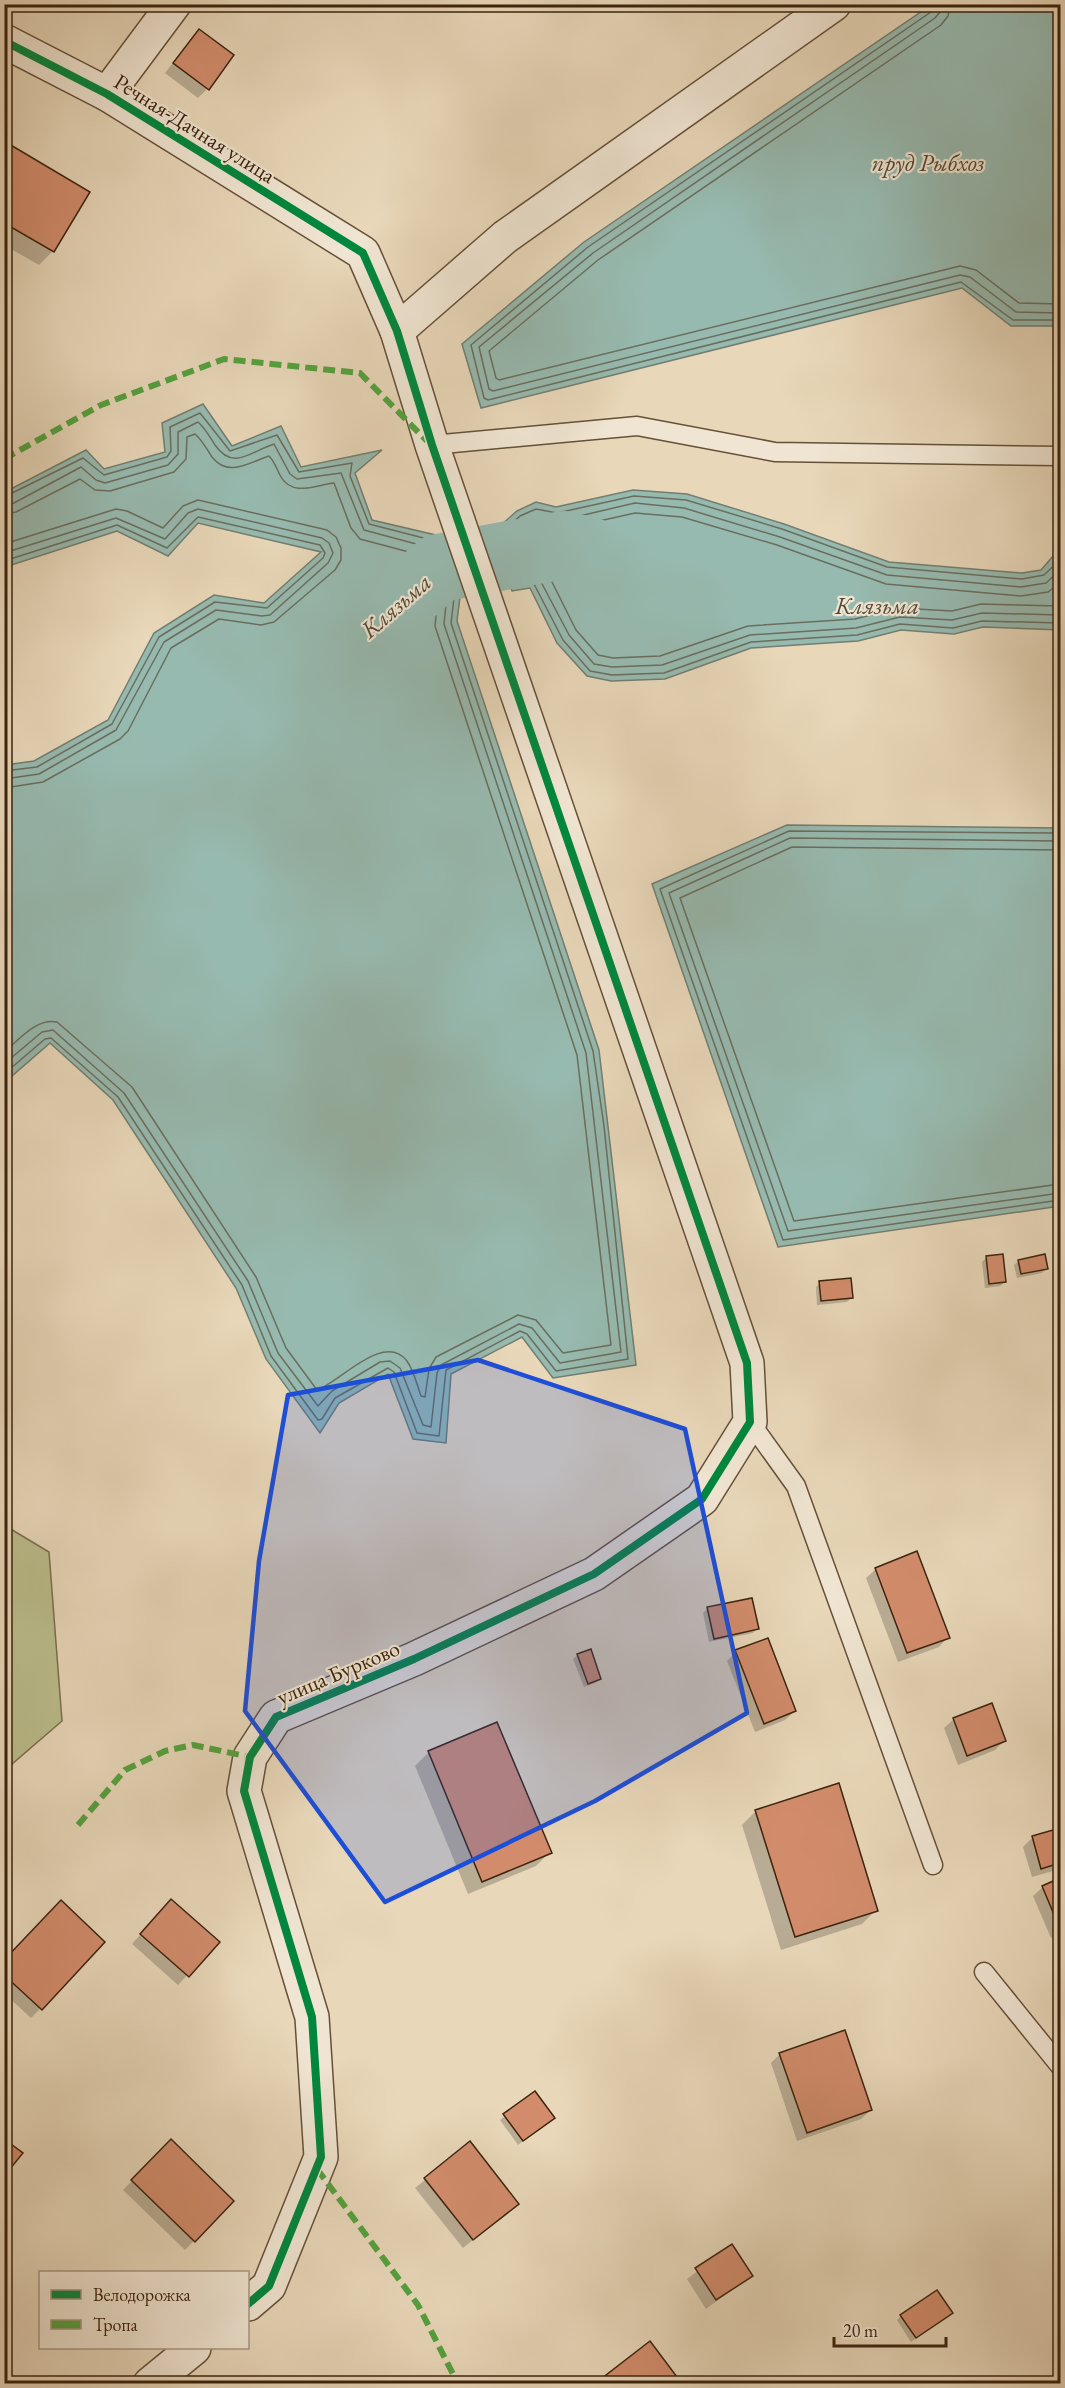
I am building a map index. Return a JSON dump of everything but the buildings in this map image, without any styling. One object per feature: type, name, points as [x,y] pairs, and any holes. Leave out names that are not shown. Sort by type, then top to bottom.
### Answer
[{"type":"street","points":[[107,94],[174,4]]},
{"type":"street","points":[[750,1422],[747,1363],[432,446],[397,331],[505,237],[834,4]]},
{"type":"street","name":"Речная-Дачная улица","points":[[4,41],[107,94],[363,252],[397,331]]},
{"type":"street","name":"улица Бурково","points":[[249,2303],[269,2286],[321,2157],[312,2017],[244,1791],[250,1757],[276,1717],[414,1659],[594,1574],[702,1499],[750,1422]]},
{"type":"street","points":[[150,2384],[193,2349]]},
{"type":"lane","points":[[432,446],[637,426],[775,452],[1060,456]]},
{"type":"lane","points":[[750,1422],[796,1486],[933,1865]]},
{"type":"lane","points":[[984,1972],[1060,2066]]},
{"type":"highlighted area","points":[[478,1360],[685,1429],[747,1713],[595,1801],[385,1902],[245,1711],[259,1561],[288,1395]]},
{"type":"green space","points":[[4,1525],[49,1552],[62,1721],[5,1770]]},
{"type":"water","name":"пруд Рыбхоз","points":[[931,5],[1060,5],[1060,326],[1011,326],[962,288],[481,408],[462,344],[584,242]]},
{"type":"water","points":[[203,404],[232,446],[281,426],[301,467],[382,450],[355,473],[372,520],[457,540],[464,565],[457,621],[599,1050],[636,1365],[553,1378],[522,1337],[451,1374],[446,1443],[413,1439],[388,1374],[339,1403],[320,1433],[266,1359],[236,1288],[113,1100],[50,1043],[5,1082],[5,765],[34,761],[108,720],[154,633],[214,595],[264,603],[321,552],[198,523],[168,556],[117,531],[5,567],[5,492],[86,450],[104,469],[165,452],[162,423]]},
{"type":"water","points":[[633,490],[687,494],[784,524],[889,562],[1022,573],[1041,570],[1060,548],[1060,630],[983,627],[954,634],[901,630],[858,641],[751,648],[665,679],[611,681],[587,676],[557,643],[530,588],[512,591],[493,532],[517,511],[536,502],[556,507]]},
{"type":"water","points":[[787,825],[1060,828],[1060,1206],[778,1247],[652,884]]},
{"type":"waterway","name":"Клязьма","points":[[407,596],[439,568],[564,545],[592,552]]},
{"type":"marked path","points":[[4,459],[101,405],[224,359],[360,373],[427,441]]},
{"type":"marked path","points":[[78,1825],[125,1770],[165,1751],[193,1745],[250,1757]]},
{"type":"marked path","points":[[317,2169],[418,2305],[456,2380],[461,2384]]},
{"type":"cycle path","points":[[4,41],[107,94],[363,253],[397,331],[432,445],[747,1363],[750,1422],[702,1499],[594,1574],[414,1659],[276,1717],[250,1757],[244,1791],[312,2017],[321,2157],[269,2286],[249,2303]]}]
